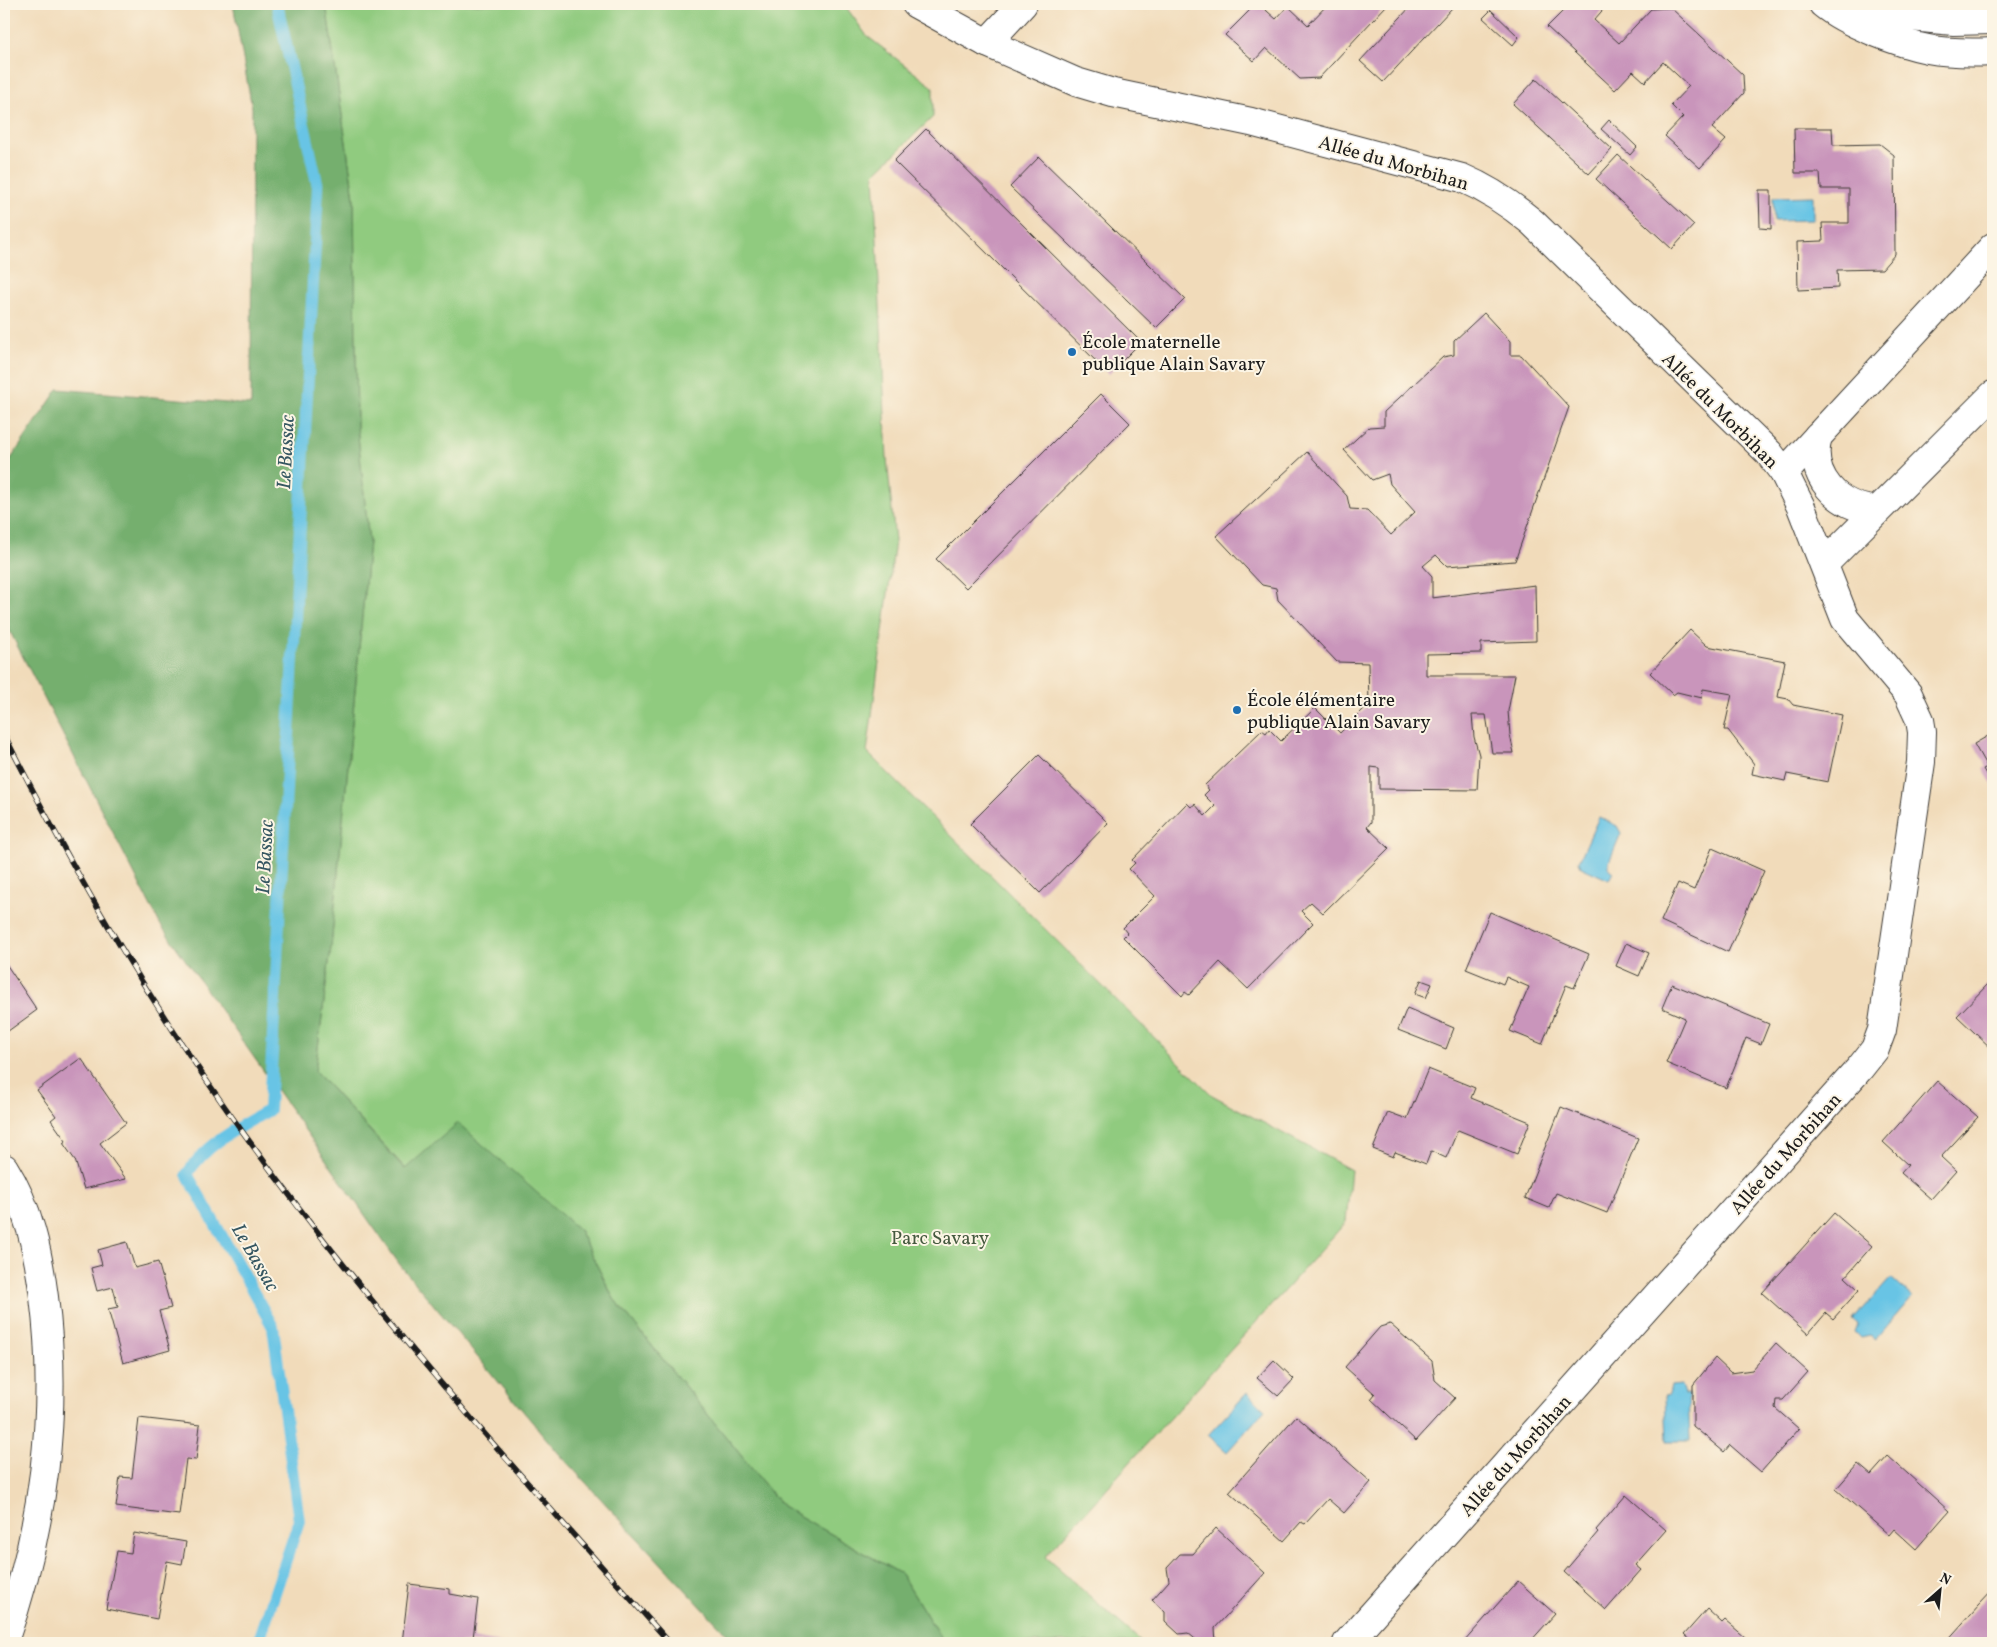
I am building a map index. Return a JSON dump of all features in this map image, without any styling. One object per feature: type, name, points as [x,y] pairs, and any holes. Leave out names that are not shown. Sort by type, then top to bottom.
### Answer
[{"type":"street","name":"Allée du Morbihan","points":[[916,4],[987,43],[1076,82],[1113,93],[1251,122],[1462,178],[1487,189],[1532,222],[1769,453],[1784,473],[1824,564],[1845,619],[1908,694],[1916,708],[1922,732],[1916,799],[1880,1039],[1860,1068],[1347,1643]]},
{"type":"street","points":[[987,43],[1023,4]]},
{"type":"street","points":[[1823,4],[1836,15],[1882,34],[1928,49],[1973,53],[1993,52]]},
{"type":"street","points":[[1865,4],[1910,17],[1954,21],[1993,20]]},
{"type":"street","name":"Allée du Morbihan","points":[[1784,473],[1993,246]]},
{"type":"street","points":[[1824,564],[1993,395]]},
{"type":"street","points":[[1818,436],[1815,454],[1816,464],[1824,483],[1839,497],[1850,503],[1862,509],[1877,510]]},
{"type":"street","points":[[4,1168],[24,1206],[30,1224],[41,1276],[50,1364],[48,1438],[37,1525],[22,1589],[4,1641]]},
{"type":"green space","points":[[233,4],[326,4],[354,198],[357,426],[369,542],[331,947],[315,1071],[405,1169],[458,1123],[579,1230],[614,1299],[782,1506],[901,1574],[944,1643],[735,1643],[560,1455],[400,1265],[160,924],[4,620],[4,469],[58,389],[251,405],[252,108]]},
{"type":"green space","name":"Parc Savary","points":[[326,4],[840,4],[846,7],[867,36],[933,87],[933,117],[874,174],[887,459],[895,541],[867,752],[1212,1095],[1351,1170],[1346,1222],[1045,1557],[1143,1643],[944,1643],[901,1574],[782,1506],[614,1299],[579,1230],[406,1169],[315,1071],[331,947],[369,542],[357,426],[354,198]]},
{"type":"water","points":[[1813,196],[1813,220],[1774,221],[1773,197]]},
{"type":"water","points":[[1599,817],[1617,826],[1621,833],[1609,862],[1609,869],[1613,872],[1609,880],[1581,867],[1579,861]]},
{"type":"water","points":[[1891,1278],[1912,1297],[1875,1340],[1870,1336],[1861,1338],[1855,1332],[1858,1324],[1853,1320]]},
{"type":"water","points":[[1681,1385],[1684,1394],[1688,1394],[1690,1441],[1667,1441],[1665,1396],[1669,1395],[1671,1386]]},
{"type":"water","points":[[1247,1393],[1265,1410],[1227,1452],[1208,1435]]},
{"type":"building","points":[[1256,4],[1259,4],[1276,19],[1288,6],[1308,25],[1328,4],[1386,4],[1386,6],[1319,78],[1300,79],[1266,48],[1254,61],[1225,35]]},
{"type":"building","points":[[1413,4],[1447,4],[1452,8],[1383,82],[1360,61]]},
{"type":"building","points":[[1560,4],[1608,4],[1594,20],[1619,43],[1651,9],[1671,8],[1743,75],[1744,93],[1712,128],[1726,140],[1700,168],[1665,136],[1683,117],[1671,105],[1689,86],[1663,62],[1645,82],[1633,71],[1615,90],[1547,27],[1565,9]]},
{"type":"building","points":[[1491,10],[1519,37],[1513,45],[1483,18]]},
{"type":"building","points":[[1536,79],[1612,149],[1589,174],[1513,104]]},
{"type":"building","points":[[1609,120],[1637,147],[1630,155],[1601,129]]},
{"type":"building","points":[[1794,128],[1832,128],[1833,145],[1880,144],[1894,155],[1895,254],[1882,269],[1837,270],[1838,288],[1798,290],[1797,242],[1823,241],[1822,223],[1849,223],[1849,189],[1821,189],[1820,173],[1795,173]]},
{"type":"building","points":[[926,129],[1141,342],[1109,374],[894,161]]},
{"type":"building","points":[[1618,155],[1694,225],[1672,249],[1596,179]]},
{"type":"building","points":[[1039,157],[1185,299],[1156,328],[1010,187]]},
{"type":"building","points":[[1759,190],[1771,190],[1771,229],[1760,228]]},
{"type":"building","points":[[1484,313],[1510,341],[1510,355],[1521,355],[1569,407],[1515,561],[1447,566],[1436,555],[1423,566],[1432,576],[1432,598],[1535,585],[1536,641],[1481,643],[1481,653],[1426,654],[1426,675],[1515,675],[1508,711],[1514,753],[1492,753],[1486,715],[1472,715],[1474,737],[1479,755],[1477,790],[1379,789],[1379,768],[1371,767],[1371,822],[1367,827],[1389,848],[1323,913],[1311,902],[1301,911],[1313,923],[1248,989],[1220,962],[1189,995],[1185,992],[1182,996],[1123,937],[1127,933],[1123,928],[1155,896],[1129,869],[1135,863],[1132,860],[1187,803],[1191,807],[1195,804],[1205,816],[1215,806],[1204,795],[1209,790],[1205,785],[1262,730],[1266,733],[1269,729],[1281,741],[1315,708],[1340,733],[1369,704],[1368,663],[1337,662],[1278,600],[1276,588],[1262,585],[1216,536],[1307,452],[1347,496],[1350,509],[1367,510],[1391,535],[1415,512],[1390,484],[1388,474],[1372,480],[1344,450],[1369,427],[1384,426],[1384,412],[1443,357],[1454,355],[1454,341]]},
{"type":"building","points":[[1101,394],[1130,423],[966,588],[936,559]]},
{"type":"building","points":[[1690,630],[1707,646],[1785,661],[1778,697],[1788,699],[1793,705],[1842,715],[1828,782],[1787,774],[1785,781],[1752,774],[1754,764],[1728,730],[1724,730],[1732,694],[1703,689],[1702,698],[1677,692],[1673,695],[1650,673]]},
{"type":"building","points":[[1993,733],[1993,786],[1983,769],[1987,767],[1974,744]]},
{"type":"building","points":[[1039,755],[1108,823],[1040,893],[970,824]]},
{"type":"building","points":[[1712,848],[1764,871],[1728,952],[1661,921],[1678,883],[1694,890]]},
{"type":"building","points":[[1490,912],[1589,954],[1574,988],[1566,985],[1542,1044],[1510,1031],[1529,987],[1506,977],[1503,984],[1466,969]]},
{"type":"building","points":[[1626,943],[1649,953],[1639,976],[1616,966]]},
{"type":"building","points":[[4,961],[37,1010],[4,1034]]},
{"type":"building","points":[[1421,980],[1432,984],[1426,998],[1415,994]]},
{"type":"building","points":[[1990,982],[1993,985],[1993,1050],[1957,1016]]},
{"type":"building","points":[[1672,984],[1769,1024],[1761,1044],[1746,1038],[1726,1088],[1666,1063],[1685,1018],[1662,1008]]},
{"type":"building","points":[[1407,1008],[1454,1028],[1446,1049],[1398,1030]]},
{"type":"building","points":[[81,1058],[126,1123],[100,1143],[126,1179],[84,1189],[75,1160],[63,1143],[66,1141],[51,1120],[56,1116],[37,1090]]},
{"type":"building","points":[[1428,1069],[1475,1088],[1471,1098],[1530,1122],[1517,1154],[1458,1130],[1446,1158],[1431,1151],[1426,1164],[1395,1152],[1393,1157],[1373,1149],[1388,1112],[1407,1119]]},
{"type":"building","points":[[1937,1081],[1978,1117],[1941,1157],[1956,1171],[1931,1199],[1901,1173],[1908,1165],[1883,1142]]},
{"type":"building","points":[[1561,1107],[1638,1138],[1607,1213],[1556,1193],[1549,1208],[1525,1198]]},
{"type":"building","points":[[1834,1213],[1872,1246],[1845,1277],[1859,1290],[1833,1319],[1826,1313],[1808,1334],[1762,1293]]},
{"type":"building","points":[[127,1242],[135,1268],[158,1262],[171,1308],[159,1311],[170,1350],[123,1363],[108,1309],[118,1307],[113,1287],[97,1291],[91,1268],[102,1265],[98,1250]]},
{"type":"building","points":[[1390,1324],[1432,1361],[1435,1380],[1455,1398],[1416,1441],[1371,1399],[1375,1394],[1345,1367],[1380,1327]]},
{"type":"building","points":[[1776,1343],[1808,1372],[1783,1400],[1776,1400],[1775,1408],[1799,1429],[1761,1472],[1730,1445],[1724,1452],[1693,1426],[1693,1385],[1715,1358],[1731,1373],[1752,1370]]},
{"type":"building","points":[[1274,1360],[1294,1379],[1278,1396],[1257,1378]]},
{"type":"building","points":[[1296,1416],[1371,1482],[1344,1513],[1328,1499],[1305,1524],[1301,1522],[1284,1541],[1229,1492]]},
{"type":"building","points":[[139,1418],[200,1425],[196,1460],[186,1459],[179,1515],[116,1507],[120,1477],[132,1478]]},
{"type":"building","points":[[1888,1456],[1949,1511],[1916,1549],[1894,1529],[1889,1535],[1836,1489],[1858,1464],[1871,1475]]},
{"type":"building","points":[[1626,1495],[1666,1530],[1635,1565],[1641,1570],[1606,1610],[1564,1572]]},
{"type":"building","points":[[1216,1528],[1265,1573],[1215,1628],[1216,1643],[1200,1643],[1188,1633],[1179,1634],[1165,1621],[1165,1612],[1152,1600],[1169,1581],[1167,1568],[1180,1554],[1193,1554]]},
{"type":"building","points":[[134,1533],[186,1542],[182,1564],[167,1561],[157,1619],[106,1609],[117,1551],[131,1553]]},
{"type":"building","points":[[1518,1581],[1555,1614],[1529,1643],[1463,1643]]},
{"type":"building","points":[[409,1584],[450,1589],[450,1594],[478,1599],[473,1638],[502,1643],[402,1643]]},
{"type":"building","points":[[1993,1590],[1993,1643],[1945,1643],[1979,1605]]},
{"type":"building","points":[[1707,1609],[1722,1623],[1725,1620],[1752,1643],[1693,1643],[1684,1635]]},
{"type":"waterway","name":"Le Bassac","points":[[258,1643],[299,1521],[273,1327],[187,1174],[204,1153],[224,1137],[269,1110],[318,187],[277,4]]},
{"type":"railway","points":[[4,734],[70,859],[141,980],[192,1059],[246,1136],[360,1286],[421,1359],[544,1502],[670,1643]]},
{"type":"place","name":"École maternelle publique Alain Savary","points":[[1072,352]]},
{"type":"place","name":"École élémentaire publique Alain Savary","points":[[1237,710]]}]
